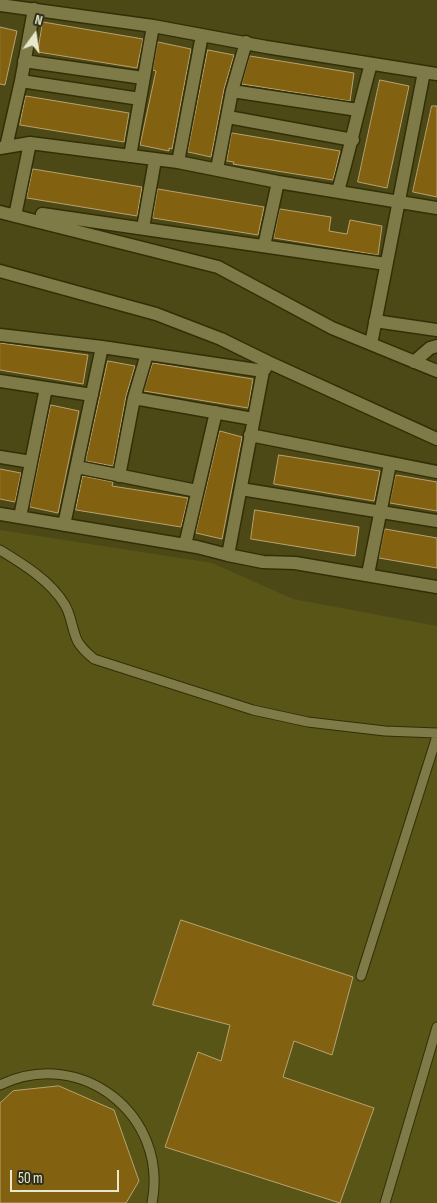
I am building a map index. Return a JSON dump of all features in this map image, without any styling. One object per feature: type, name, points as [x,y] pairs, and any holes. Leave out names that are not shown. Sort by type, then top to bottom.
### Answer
[{"type":"street","points":[[0,5],[153,26],[431,73],[398,201],[371,344]]},
{"type":"street","points":[[34,9],[21,81],[3,147],[30,142],[178,162],[278,182],[437,208]]},
{"type":"street","points":[[130,156],[153,26]]},
{"type":"street","points":[[178,162],[202,35]]},
{"type":"street","points":[[217,169],[232,91],[246,42]]},
{"type":"street","points":[[24,61],[143,78]]},
{"type":"street","points":[[338,191],[371,64]]},
{"type":"street","points":[[21,81],[140,99]]},
{"type":"street","points":[[232,91],[358,110]]},
{"type":"street","points":[[228,117],[352,140]]},
{"type":"street","points":[[15,216],[30,142]]},
{"type":"street","points":[[143,228],[155,160]]},
{"type":"street","points":[[264,246],[278,182]]},
{"type":"street","points":[[0,212],[218,267],[332,328],[437,371]]},
{"type":"street","points":[[42,214],[386,264]]},
{"type":"street","points":[[0,271],[156,314],[221,338],[266,367],[437,439]]},
{"type":"street","points":[[375,321],[437,330]]},
{"type":"street","points":[[0,335],[266,367]]},
{"type":"street","points":[[414,362],[430,348],[437,346]]},
{"type":"street","points":[[64,525],[102,347]]},
{"type":"street","points":[[118,476],[134,398],[148,354]]},
{"type":"street","points":[[228,555],[253,419],[266,367]]},
{"type":"street","points":[[0,381],[92,395]]},
{"type":"street","points":[[20,518],[46,388]]},
{"type":"street","points":[[134,398],[253,419]]},
{"type":"street","points":[[185,545],[216,412]]},
{"type":"street","points":[[250,435],[437,472]]},
{"type":"street","points":[[0,457],[31,462]]},
{"type":"street","points":[[368,574],[390,464]]},
{"type":"street","points":[[77,467],[197,491]]},
{"type":"street","points":[[241,489],[437,521]]},
{"type":"street","points":[[0,514],[185,545],[263,562],[295,563],[437,587]]},
{"type":"lane","points":[[0,550],[23,564],[56,594],[70,615],[77,641],[84,651],[94,659],[253,710],[308,722],[385,731],[437,734],[361,976]]},
{"type":"lane","points":[[385,1203],[436,1031]]},
{"type":"lane","points":[[0,1085],[24,1076],[55,1074],[86,1080],[113,1096],[135,1118],[149,1147],[154,1177],[152,1203]]},
{"type":"shaded area","points":[[0,530],[212,563],[293,599],[437,626],[437,1203],[0,1203]]},
{"type":"building","points":[[43,22],[143,39],[137,68],[38,52]]},
{"type":"building","points":[[0,27],[17,31],[5,85],[0,84]]},
{"type":"building","points":[[158,42],[191,49],[172,149],[169,148],[169,151],[140,145],[156,71],[153,70]]},
{"type":"building","points":[[208,50],[234,55],[224,89],[211,157],[188,152]]},
{"type":"building","points":[[250,56],[354,73],[350,101],[242,84]]},
{"type":"building","points":[[380,80],[409,86],[387,188],[358,182]]},
{"type":"building","points":[[26,96],[129,113],[124,142],[20,125]]},
{"type":"building","points":[[432,106],[437,106],[437,197],[413,192]]},
{"type":"building","points":[[232,133],[340,151],[333,180],[233,164],[234,162],[227,161]]},
{"type":"building","points":[[33,169],[142,187],[137,216],[27,198]]},
{"type":"building","points":[[158,189],[264,207],[258,235],[153,218]]},
{"type":"building","points":[[280,209],[331,217],[329,231],[347,234],[350,220],[382,226],[378,255],[274,238]]},
{"type":"building","points":[[0,343],[88,355],[83,384],[0,370]]},
{"type":"building","points":[[108,361],[135,366],[126,396],[113,466],[86,461]]},
{"type":"building","points":[[153,363],[253,379],[248,408],[144,391]]},
{"type":"building","points":[[51,405],[79,411],[58,513],[30,507]]},
{"type":"building","points":[[220,431],[242,437],[222,539],[196,533]]},
{"type":"building","points":[[279,455],[380,471],[374,501],[274,484]]},
{"type":"building","points":[[0,469],[21,473],[15,502],[0,499]]},
{"type":"building","points":[[396,475],[437,482],[437,511],[390,503]]},
{"type":"building","points":[[83,476],[113,482],[112,486],[188,498],[181,527],[76,510]]},
{"type":"building","points":[[255,510],[359,527],[355,556],[251,539]]},
{"type":"building","points":[[385,529],[437,538],[437,568],[379,558]]},
{"type":"building","points":[[181,920],[353,977],[332,1055],[294,1041],[283,1077],[374,1108],[340,1203],[165,1147],[198,1052],[221,1061],[230,1025],[153,1005]]},
{"type":"building","points":[[59,1086],[114,1110],[139,1181],[126,1203],[0,1203],[0,1103],[13,1091]]}]
